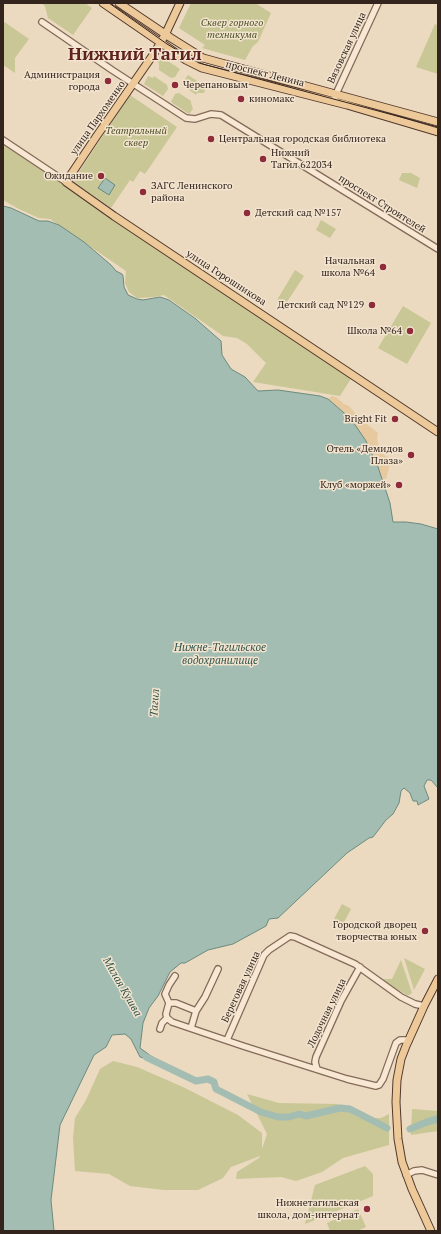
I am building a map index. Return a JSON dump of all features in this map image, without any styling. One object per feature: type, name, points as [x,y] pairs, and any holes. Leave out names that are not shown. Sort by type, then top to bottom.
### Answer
[{"type":"main road","name":"проспект Ленина","points":[[103,3],[160,43],[186,60],[202,68],[334,102],[438,132]]},
{"type":"main road","name":"проспект Ленина","points":[[119,3],[165,35],[203,58],[438,122]]},
{"type":"main road","name":"улица Пархоменко","points":[[66,182],[134,84],[165,35],[180,3]]},
{"type":"main road","name":"улица Горошникова","points":[[66,182],[114,216],[438,432]]},
{"type":"main road","points":[[431,1231],[406,1175],[402,1162],[399,1150],[396,1102],[397,1080],[401,1059],[424,1006],[438,979]]},
{"type":"street","name":"Вязовская улица","points":[[334,102],[336,94],[378,3]]},
{"type":"street","points":[[42,22],[134,84]]},
{"type":"street","name":"проспект Строителей","points":[[134,84],[186,118],[195,119],[214,114],[221,116],[438,249]]},
{"type":"street","name":"улица Горошникова","points":[[3,140],[66,182]]},
{"type":"street","name":"Береговая улица","points":[[227,1040],[264,955],[290,936],[360,967],[401,997],[415,1004],[424,1006]]},
{"type":"street","name":"Лодочная улица","points":[[317,1068],[315,1062],[316,1057],[341,1001],[360,967]]},
{"type":"street","points":[[191,1028],[196,1011],[203,1001],[218,969]]},
{"type":"street","points":[[175,976],[165,994],[169,1003],[166,1014],[167,1018],[172,1022],[371,1085],[379,1085],[383,1079],[396,1043],[400,1040],[409,1040]]},
{"type":"street","points":[[169,1003],[176,1003],[196,1011]]},
{"type":"street","points":[[160,1029],[162,1023],[167,1018]]},
{"type":"street","points":[[406,1175],[414,1171],[422,1170],[438,1175]]},
{"type":"green space","points":[[41,3],[85,3],[92,8],[73,35],[48,18],[45,6]]},
{"type":"green space","name":"Сквер горного техникума","points":[[191,3],[255,3],[271,13],[258,42],[253,46],[245,60],[202,48],[205,45],[179,28]]},
{"type":"green space","points":[[3,21],[29,39],[15,58],[15,73],[3,65]]},
{"type":"green space","points":[[435,24],[438,26],[438,74],[416,67]]},
{"type":"green space","points":[[160,56],[180,69],[175,77],[171,78],[159,70],[159,63],[157,62]]},
{"type":"green space","points":[[188,75],[206,87],[204,93],[197,93],[196,95],[184,86],[183,82]]},
{"type":"green space","points":[[148,76],[153,78],[154,76],[167,85],[168,89],[163,96],[144,84]]},
{"type":"green space","points":[[179,93],[191,101],[193,109],[189,114],[171,102],[175,94]]},
{"type":"green space","name":"Театральный сквер","points":[[130,95],[177,127],[145,174],[140,171],[133,182],[130,180],[111,208],[73,181]]},
{"type":"green space","points":[[3,143],[352,377],[340,396],[253,382],[266,363],[247,344],[237,338],[223,336],[164,295],[137,298],[129,292],[125,283],[126,271],[50,219],[39,218],[3,200]]},
{"type":"green space","points":[[402,173],[411,173],[420,178],[417,188],[399,180]]},
{"type":"green space","points":[[321,220],[336,229],[330,238],[316,230]]},
{"type":"green space","points":[[295,270],[304,276],[285,305],[277,300]]},
{"type":"green space","points":[[403,306],[431,323],[407,364],[378,348]]},
{"type":"green space","points":[[342,904],[351,909],[343,924],[334,919]]},
{"type":"green space","points":[[404,958],[425,969],[414,990]]},
{"type":"green space","points":[[401,960],[412,993],[409,995],[383,981],[384,979],[392,979]]},
{"type":"green space","points":[[113,1061],[137,1067],[183,1087],[238,1115],[262,1133],[262,1149],[267,1134],[247,1094],[279,1103],[337,1104],[360,1118],[381,1118],[389,1114],[389,1145],[343,1158],[322,1172],[296,1181],[281,1177],[236,1179],[237,1172],[260,1156],[231,1167],[223,1178],[198,1190],[164,1190],[130,1186],[109,1174],[75,1171],[73,1138],[75,1118],[86,1100],[100,1069]]},
{"type":"green space","points":[[412,1109],[438,1111],[438,1131],[411,1135]]},
{"type":"green space","points":[[365,1166],[373,1174],[373,1196],[305,1224],[315,1185]]},
{"type":"green space","points":[[358,1209],[366,1227],[357,1231],[330,1231],[327,1223]]},
{"type":"sand","points":[[332,396],[349,406],[359,418],[378,433],[377,440],[379,446],[382,453],[388,458],[389,468],[386,479],[382,479],[373,454],[351,419],[328,399]]},
{"type":"water","points":[[105,178],[115,185],[109,195],[98,188]]},
{"type":"water","name":"Нижне-Тагильское водохранилище","points":[[3,206],[11,208],[39,221],[48,221],[59,225],[84,242],[116,271],[122,274],[124,287],[128,295],[143,300],[160,297],[169,300],[196,319],[221,341],[222,355],[231,369],[245,377],[258,391],[278,390],[320,396],[328,399],[351,419],[366,441],[378,467],[390,503],[393,522],[421,524],[438,529],[438,788],[431,780],[427,780],[424,786],[429,799],[418,805],[417,801],[413,801],[410,793],[404,788],[401,791],[399,803],[393,814],[386,820],[373,837],[369,838],[347,853],[278,918],[269,919],[266,926],[233,944],[208,950],[185,963],[181,963],[170,972],[158,996],[149,1008],[143,1023],[140,1048],[166,1064],[140,1057],[131,1039],[125,1034],[112,1035],[106,1047],[94,1055],[60,1125],[51,1200],[54,1231],[3,1231]]},
{"type":"waterway","name":"Малая Кушва","points":[[146,1057],[196,1081],[208,1079],[214,1082],[216,1089],[261,1112],[278,1117],[289,1117],[299,1114],[306,1116],[340,1108],[350,1109],[387,1128]]},
{"type":"waterway","name":"Малая Кушва","points":[[410,1129],[438,1119]]},
{"type":"tram line","points":[[109,3],[167,44],[199,63],[438,127]]},
{"type":"place","name":"Администрация города","points":[[108,81]]},
{"type":"place","name":"Черепановым","points":[[175,85]]},
{"type":"place","name":"киномакс","points":[[241,99]]},
{"type":"place","name":"Центральная городская библиотека","points":[[211,139]]},
{"type":"place","name":"Нижний Тагил 622034","points":[[263,159]]},
{"type":"place","name":"Ожидание","points":[[101,176]]},
{"type":"place","name":"ЗАГС Ленинского района","points":[[143,192]]},
{"type":"place","name":"Детский сад №157","points":[[247,213]]},
{"type":"place","name":"Начальная школа №64","points":[[383,267]]},
{"type":"place","name":"Детский сад №129","points":[[372,305]]},
{"type":"place","name":"Школа №64","points":[[410,331]]},
{"type":"place","name":"Bright Fit","points":[[395,419]]},
{"type":"place","name":"Отель «Демидов Плаза»","points":[[411,455]]},
{"type":"place","name":"Клуб «моржей»","points":[[399,485]]},
{"type":"place","name":"Городской дворец творчества юных","points":[[425,931]]},
{"type":"place","name":"Нижнетагильская школа, дом-интернат","points":[[367,1209]]},
{"type":"district","name":"Нижний Тагил","points":[[135,55]]},
{"type":"water label","name":"Тагил","points":[[155,703]]}]
